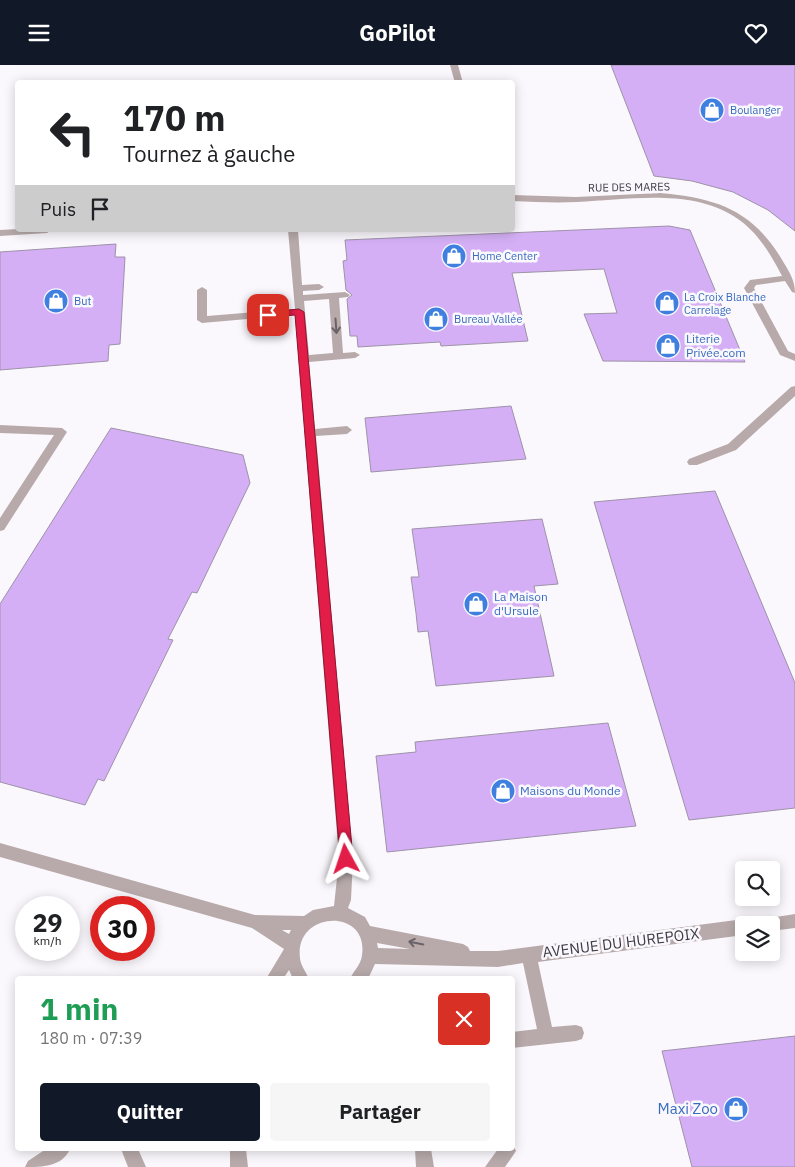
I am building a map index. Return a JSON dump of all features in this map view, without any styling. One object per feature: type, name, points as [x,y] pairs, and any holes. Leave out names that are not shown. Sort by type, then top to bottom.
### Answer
[{"type":"street","points":[[454,65],[458,80]]},
{"type":"street","name":"RUE DES MARES","points":[[515,198],[551,201],[659,196],[699,201],[734,213],[759,232],[768,245],[778,267],[788,278],[795,290]]},
{"type":"street","points":[[0,233],[16,232]]},
{"type":"street","points":[[293,232],[346,859],[343,900],[339,912]]},
{"type":"street","points":[[768,245],[780,243]]},
{"type":"street","points":[[788,278],[753,282],[749,288],[784,353],[795,359]]},
{"type":"street","points":[[298,293],[319,287]]},
{"type":"street","points":[[202,290],[202,320],[299,312]]},
{"type":"street","points":[[298,293],[345,295]]},
{"type":"street","points":[[334,296],[338,356]]},
{"type":"street","points":[[304,359],[355,355]]},
{"type":"street","points":[[693,462],[732,447],[795,390]]},
{"type":"street","points":[[0,429],[62,432],[0,527]]},
{"type":"street","points":[[310,433],[347,430]]},
{"type":"street","points":[[0,850],[255,922],[304,923]]},
{"type":"street","points":[[276,976],[291,949],[296,933],[304,923],[314,916],[326,912],[339,912],[355,919],[367,933],[370,944],[370,956],[360,976]]},
{"type":"street","points":[[780,923],[795,921]]},
{"type":"street","points":[[255,922],[291,949],[296,971],[299,976]]},
{"type":"street","name":"AVENUE DU HUREPOIX","points":[[370,956],[498,959],[735,928]]},
{"type":"street","name":"AVENUE DU HUREPOIX","points":[[367,933],[498,959]]},
{"type":"street","points":[[529,955],[546,1036]]},
{"type":"street","points":[[515,1040],[576,1033]]},
{"type":"street","points":[[34,1167],[58,1151]]},
{"type":"street","points":[[130,1151],[137,1167]]},
{"type":"street","points":[[238,1151],[239,1167]]},
{"type":"street","points":[[423,1151],[425,1167]]},
{"type":"street","points":[[494,1167],[507,1151]]},
{"type":"building","points":[[611,65],[795,65],[795,231],[768,210],[733,192],[692,181],[654,176]]},
{"type":"building","points":[[669,226],[690,230],[745,362],[603,361],[584,314],[617,313],[604,269],[512,273],[528,341],[441,346],[440,342],[358,347],[357,336],[350,336],[347,299],[352,295],[346,290],[343,261],[347,260],[345,240]]},
{"type":"building","name":"But","points":[[116,244],[115,257],[125,257],[120,344],[109,345],[108,361],[0,370],[0,252]]},
{"type":"building","points":[[511,406],[526,459],[371,472],[365,418]]},
{"type":"building","points":[[111,428],[243,455],[250,483],[197,593],[192,592],[168,639],[173,640],[104,781],[98,779],[85,805],[0,782],[0,604]]},
{"type":"building","points":[[715,491],[795,683],[795,808],[689,820],[594,502]]},
{"type":"building","name":"La Maison d'Ursule","points":[[542,519],[558,584],[534,586],[554,676],[436,686],[428,631],[418,632],[411,577],[419,577],[412,529]]},
{"type":"building","name":"Maisons du Monde","points":[[608,723],[636,826],[387,852],[376,756],[416,752],[415,742]]},
{"type":"building","name":"Maxi Zoo","points":[[795,1036],[795,1167],[692,1167],[662,1051]]},
{"type":"place","name":"Boulanger","points":[[712,110]]},
{"type":"place","name":"Home Center","points":[[454,256]]},
{"type":"place","name":"But","points":[[56,301]]},
{"type":"place","name":"La Croix Blanche Carrelage","points":[[667,303]]},
{"type":"place","name":"Bureau Vallée","points":[[436,319]]},
{"type":"place","name":"Literie Privée.com","points":[[668,346]]},
{"type":"place","name":"La Maison d'Ursule","points":[[476,604]]},
{"type":"place","name":"Maisons du Monde","points":[[503,791]]},
{"type":"place","name":"Maxi Zoo","points":[[736,1109]]},
{"type":"route","points":[[268,315],[299,312],[346,859]]}]
